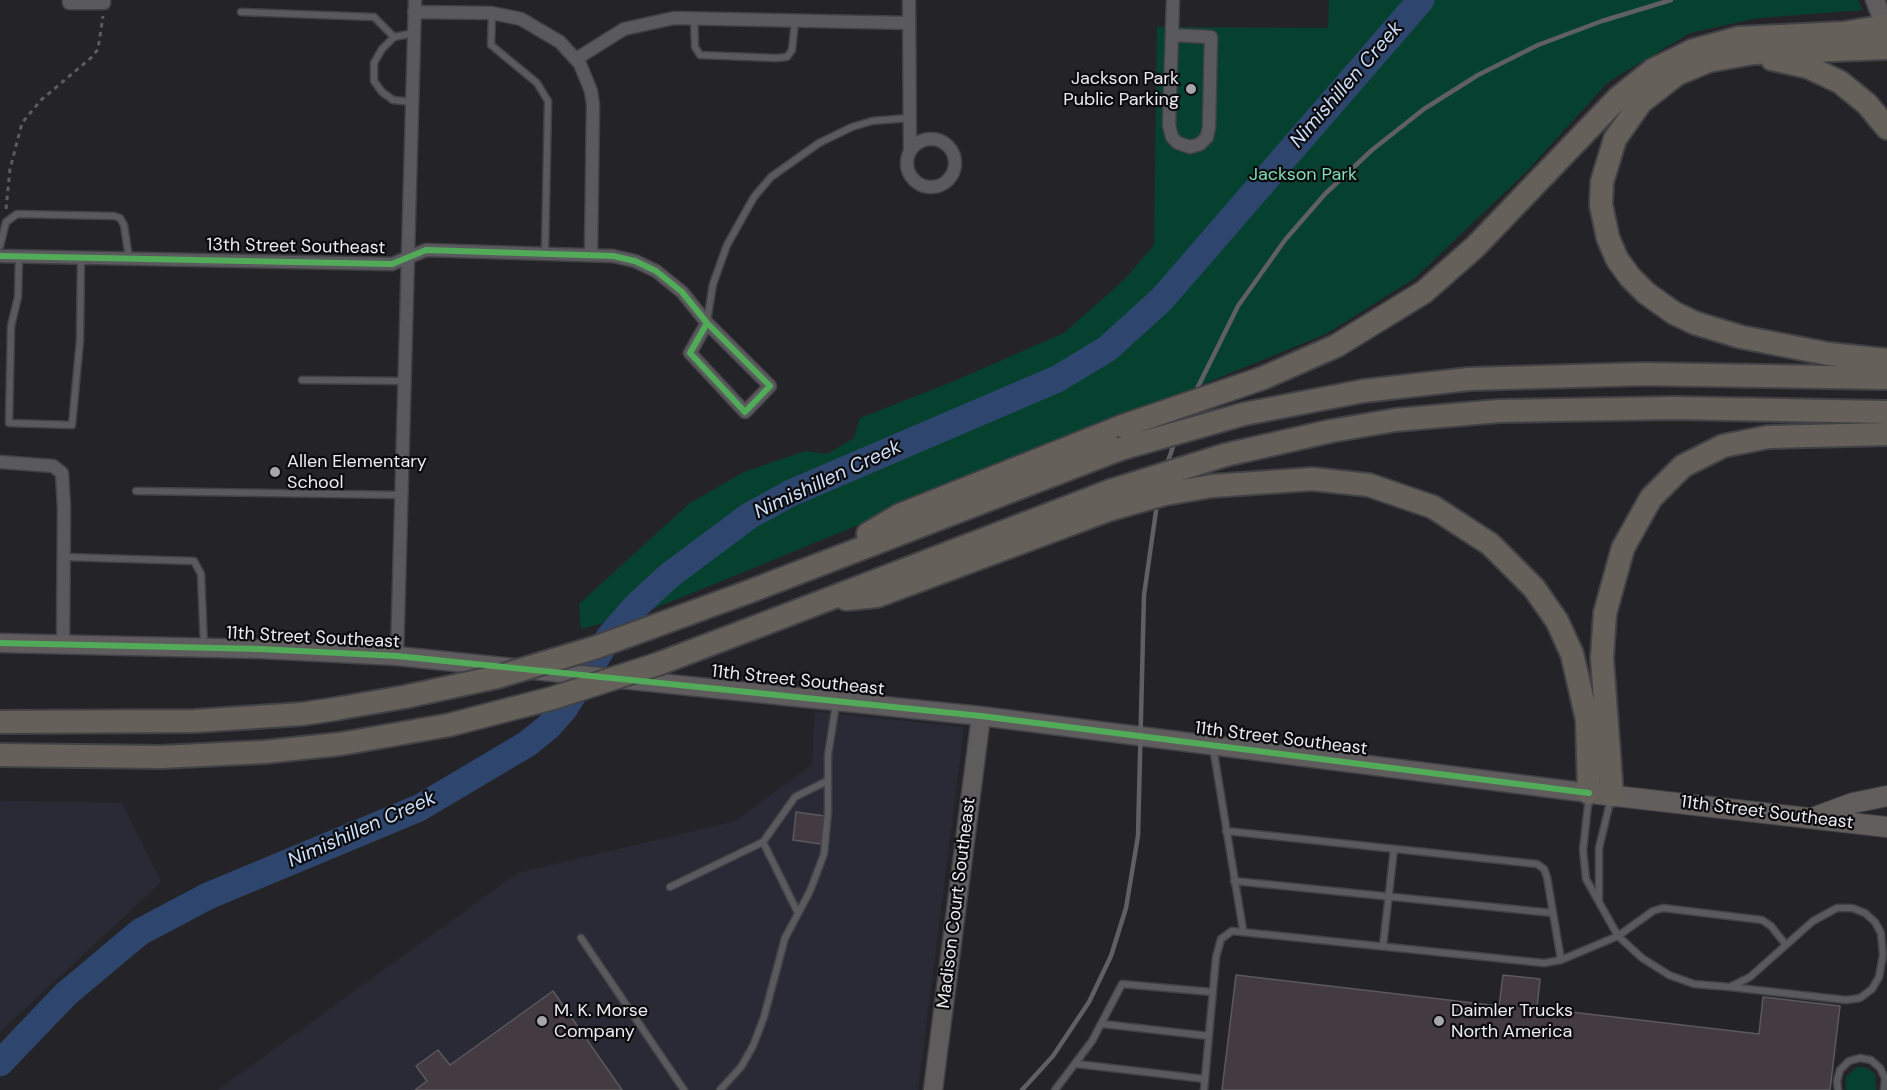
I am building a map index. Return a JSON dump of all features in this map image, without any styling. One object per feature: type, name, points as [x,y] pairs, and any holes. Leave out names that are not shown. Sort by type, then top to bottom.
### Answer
[{"type":"highway","points":[[818,565],[900,515],[1123,426],[1263,378],[1346,340],[1424,292],[1475,248],[1618,98],[1653,70],[1694,50],[1738,38],[1844,33],[1886,35]]},
{"type":"highway","points":[[1886,35],[1744,54],[1708,62],[1677,74],[1641,102],[1626,119],[1606,160],[1602,182],[1602,216],[1612,248],[1630,277],[1664,307],[1695,323],[1741,337],[1782,345],[1859,358],[1887,360]]},
{"type":"highway","points":[[1744,54],[1797,64],[1829,76],[1867,104],[1887,128]]},
{"type":"highway","points":[[0,722],[195,721],[291,715],[404,698],[497,677],[597,647],[748,592],[1120,449],[1244,414],[1374,389],[1532,376],[1723,375],[1887,378]]},
{"type":"highway","points":[[0,755],[171,756],[264,752],[340,744],[437,728],[532,704],[658,664],[824,600],[1109,500],[1225,455],[1342,429],[1405,419],[1499,411],[1675,408],[1887,412]]},
{"type":"highway","points":[[1612,795],[1602,658],[1605,613],[1623,548],[1651,498],[1683,466],[1723,446],[1768,437],[1887,434]]},
{"type":"highway","points":[[1109,500],[1212,486],[1312,479],[1369,485],[1433,507],[1490,544],[1534,588],[1557,621],[1572,654],[1587,718],[1589,793]]},
{"type":"main road","name":"11th Street Southeast","points":[[1589,793],[1887,827]]},
{"type":"main road","points":[[1812,818],[1853,803],[1887,796]]},
{"type":"street","points":[[69,0],[69,3],[104,1]]},
{"type":"street","points":[[909,0],[910,152]]},
{"type":"street","points":[[1172,35],[1211,37],[1209,127],[1207,137],[1200,144],[1190,147],[1178,144],[1172,137],[1169,125],[1173,0]]},
{"type":"street","points":[[1875,0],[1886,35]]},
{"type":"street","points":[[397,656],[406,381],[414,6],[492,14],[532,23],[560,42],[576,59],[586,76],[593,105],[591,253]]},
{"type":"street","points":[[576,59],[614,34],[638,24],[694,17],[909,23]]},
{"type":"street","name":"13th Street Southeast","points":[[0,256],[392,264],[426,250],[591,253],[635,261],[656,271],[682,292],[707,323],[770,386],[745,412],[690,353],[707,323]]},
{"type":"street","points":[[0,462],[59,468],[64,508],[63,644]]},
{"type":"street","name":"11th Street Southeast","points":[[0,643],[397,656],[536,669],[981,716],[1589,793]]},
{"type":"street","name":"Madison Court Southeast","points":[[933,1090],[981,716]]},
{"type":"lane","points":[[241,12],[374,17],[394,37]]},
{"type":"lane","points":[[492,14],[491,45],[537,83],[548,101],[545,252]]},
{"type":"lane","points":[[694,17],[695,47],[700,55],[777,58],[788,57],[792,50],[795,20]]},
{"type":"lane","points":[[412,102],[393,100],[382,92],[374,81],[374,63],[381,49],[394,37],[414,33]]},
{"type":"lane","points":[[707,323],[713,284],[727,245],[754,197],[771,177],[819,143],[852,127],[879,120],[909,118]]},
{"type":"lane","points":[[0,246],[6,222],[17,214],[114,216],[120,218],[124,225],[129,258]]},
{"type":"lane","points":[[18,256],[18,297],[11,326],[9,423],[72,425],[80,340],[81,257]]},
{"type":"lane","points":[[302,380],[406,381]]},
{"type":"lane","points":[[136,491],[402,495]]},
{"type":"lane","points":[[63,557],[194,561],[201,574],[204,648]]},
{"type":"lane","points":[[720,1090],[741,1067],[756,1039],[785,938],[810,891],[824,854],[828,812],[827,781],[836,700]]},
{"type":"lane","points":[[1213,746],[1243,930]]},
{"type":"lane","points":[[670,887],[763,842],[795,797],[827,781]]},
{"type":"lane","points":[[1589,793],[1583,843],[1584,872],[1618,936],[1642,958],[1669,975],[1708,987],[1730,987],[1851,1000],[1868,993],[1880,977],[1883,955],[1881,933],[1871,917],[1858,910],[1845,908],[1824,913],[1750,977],[1730,987]]},
{"type":"lane","points":[[1599,901],[1599,848],[1612,795]]},
{"type":"lane","points":[[1226,831],[1540,865],[1547,877],[1561,960]]},
{"type":"lane","points":[[763,842],[798,913]]},
{"type":"lane","points":[[1383,946],[1394,849]]},
{"type":"lane","points":[[1234,881],[1553,913]]},
{"type":"lane","points":[[1204,1090],[1212,992],[1219,941],[1228,932],[1243,930],[1539,963],[1561,960],[1618,936],[1656,909],[1667,908],[1762,920],[1771,926],[1786,945]]},
{"type":"lane","points":[[581,938],[684,1090]]},
{"type":"lane","points":[[1055,1090],[1077,1064],[1103,1024],[1122,984],[1212,992]]},
{"type":"lane","points":[[1103,1024],[1209,1036]]},
{"type":"lane","points":[[1838,1090],[1837,1081],[1840,1070],[1849,1061],[1860,1058],[1871,1060],[1880,1068],[1885,1078],[1884,1090]]},
{"type":"lane","points":[[1077,1064],[1204,1079]]},
{"type":"path","points":[[6,222],[10,169],[22,123],[41,100],[92,57],[101,35],[104,1]]},
{"type":"shaded area","points":[[815,712],[964,727],[918,1090],[218,1090],[518,873],[736,821],[812,765]]},
{"type":"shaded area","points":[[0,801],[122,803],[161,882],[0,1032]]},
{"type":"green space","name":"Jackson Park","points":[[1329,0],[1858,0],[1863,10],[1758,18],[1690,33],[1608,82],[1528,170],[1415,278],[1326,334],[648,611],[581,629],[579,604],[690,503],[744,472],[805,451],[827,454],[854,438],[860,418],[952,382],[1064,333],[1124,280],[1154,245],[1157,27],[1328,28]]},
{"type":"green space","points":[[1857,1067],[1867,1068],[1875,1074],[1876,1090],[1846,1090],[1846,1077]]},
{"type":"building","points":[[796,812],[825,816],[821,844],[793,840]]},
{"type":"building","name":"Daimler Trucks North America","points":[[1236,975],[1499,1006],[1503,975],[1540,979],[1537,1008],[1759,1034],[1763,997],[1840,1006],[1830,1090],[1222,1090]]},
{"type":"building","name":"M. K. Morse Company","points":[[553,991],[622,1090],[415,1090],[427,1081],[416,1066],[438,1050],[450,1065]]},
{"type":"waterway","name":"Nimishillen Creek","points":[[0,1063],[66,994],[140,932],[208,896],[419,808],[527,744],[548,727],[564,709],[610,636],[636,606],[670,575],[749,516],[791,493],[1057,379],[1107,349],[1162,299],[1421,0]]},
{"type":"railway","points":[[1022,1090],[1053,1056],[1089,1002],[1111,956],[1126,908],[1138,836],[1144,595],[1157,504],[1168,461],[1185,413],[1238,306],[1285,240],[1325,194],[1372,150],[1424,109],[1478,75],[1538,45],[1602,21],[1671,0]]},
{"type":"cycle path","points":[[0,256],[392,264],[426,250],[613,256],[635,261],[656,271],[682,292],[707,323],[770,386],[745,412],[690,353],[707,323]]},
{"type":"cycle path","points":[[0,643],[260,649],[397,656],[981,716],[1589,793]]},
{"type":"place","name":"Jackson Park Public Parking","points":[[1191,89]]},
{"type":"place","name":"Allen Elementary School","points":[[275,472]]},
{"type":"place","name":"M. K. Morse Company","points":[[542,1021]]},
{"type":"place","name":"Daimler Trucks North America","points":[[1439,1021]]}]
